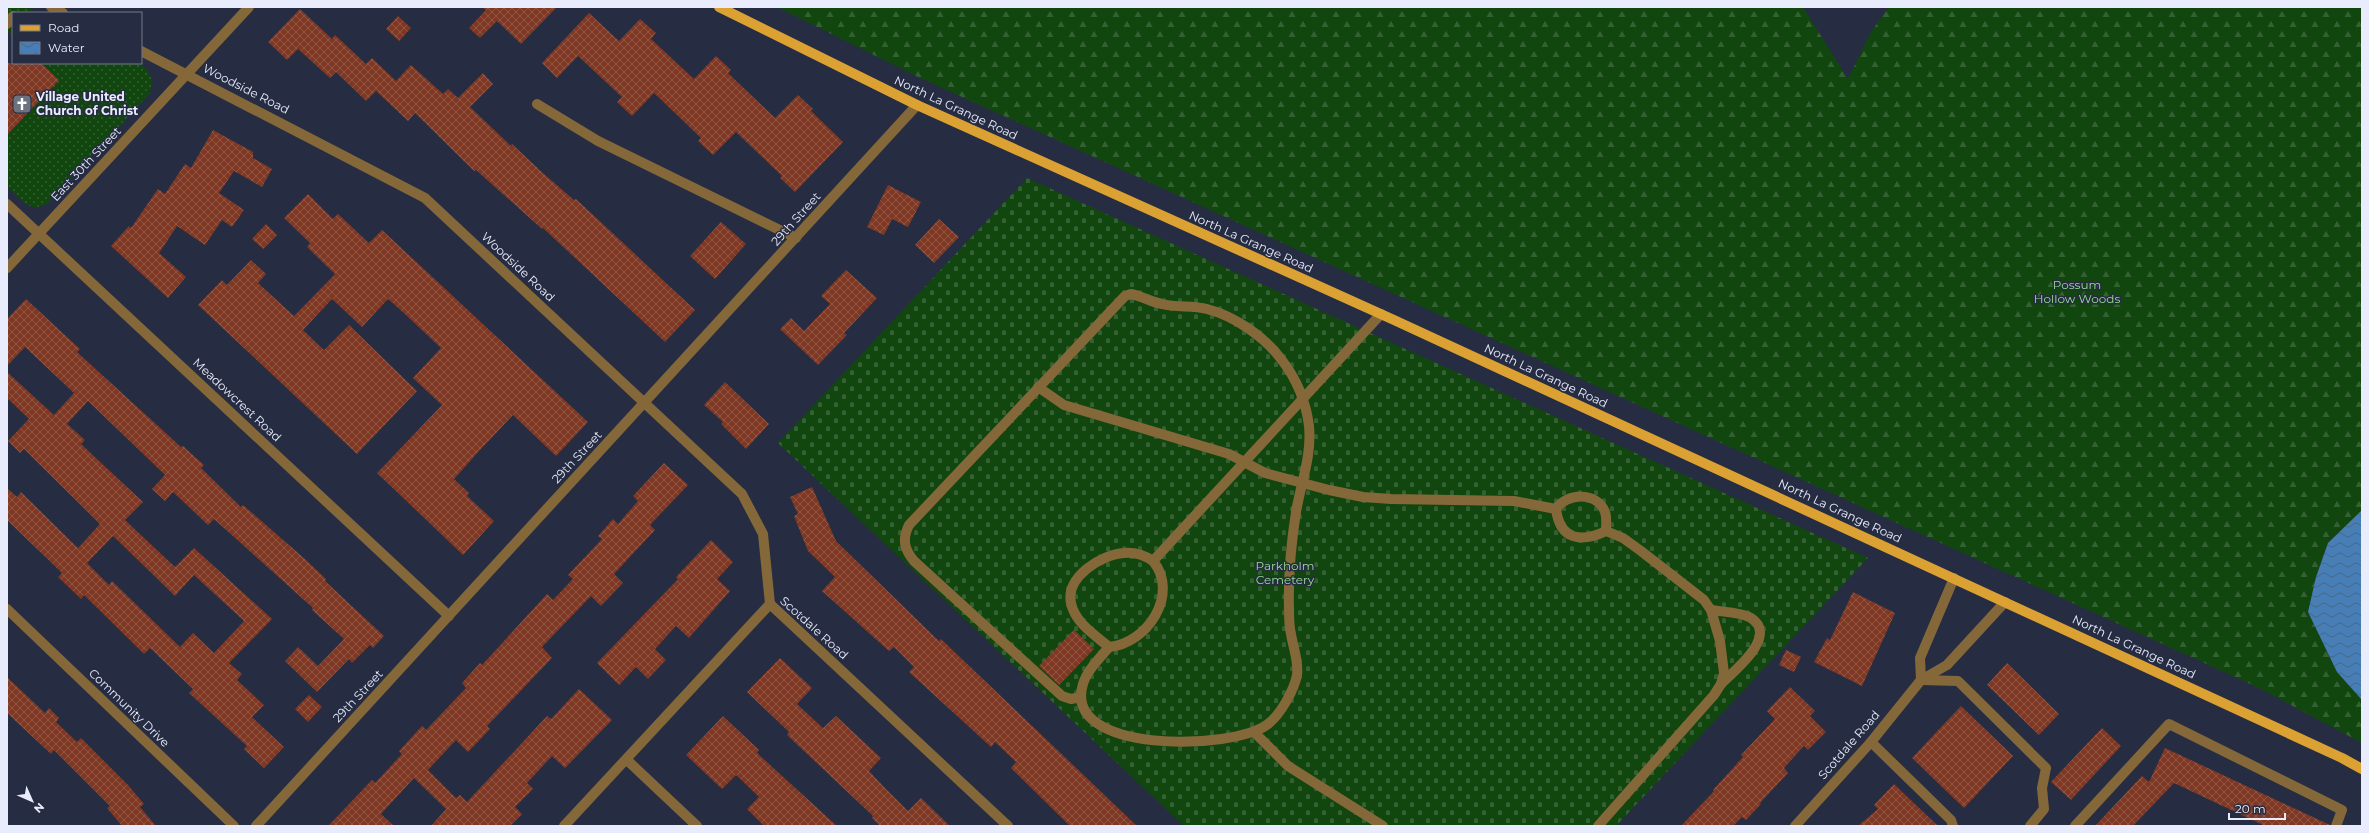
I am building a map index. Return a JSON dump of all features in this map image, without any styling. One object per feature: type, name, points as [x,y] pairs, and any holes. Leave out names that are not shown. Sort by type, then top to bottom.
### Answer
[{"type":"main road","name":"North La Grange Road","points":[[719,7],[917,106],[1381,314],[1954,578],[2362,769]]},
{"type":"street","points":[[51,7],[61,12]]},
{"type":"street","name":"East 30th Street","points":[[7,268],[249,7]]},
{"type":"street","name":"Woodside Road","points":[[142,51],[425,198],[742,494],[763,534],[770,604]]},
{"type":"street","points":[[538,104],[598,141],[796,238]]},
{"type":"street","name":"29th Street","points":[[256,826],[917,106]]},
{"type":"street","name":"Meadowcrest Road","points":[[7,204],[449,616]]},
{"type":"street","points":[[1081,696],[1071,699],[1062,696],[914,561],[907,552],[904,543],[905,534],[909,525],[1038,387],[1120,300],[1131,294],[1163,305],[1208,309],[1247,327],[1280,357],[1303,399],[1309,426],[1309,443],[1303,483],[1296,511],[1288,572],[1290,632],[1298,667],[1297,677],[1292,690],[1271,722],[1254,732],[1201,742],[1172,743],[1120,734],[1104,727],[1092,718],[1084,708],[1081,696],[1083,684],[1087,675],[1109,647]]},
{"type":"street","points":[[1153,561],[1381,314]]},
{"type":"street","points":[[1038,387],[1064,405],[1229,454],[1265,473],[1303,483],[1363,497],[1493,499],[1514,501],[1556,509]]},
{"type":"street","points":[[1578,496],[1595,500],[1606,513],[1606,531],[1594,537],[1574,537],[1564,531],[1557,523],[1556,509],[1560,502],[1567,498],[1578,496]]},
{"type":"street","points":[[1606,531],[1622,538],[1666,568],[1692,588],[1711,610],[1723,659],[1721,684]]},
{"type":"street","points":[[1136,553],[1153,561],[1160,570],[1164,590],[1157,612],[1140,634],[1121,646],[1109,647],[1081,623],[1075,613],[1070,603],[1071,592],[1076,581],[1094,564],[1112,555],[1136,553]]},
{"type":"street","points":[[1954,578],[1920,658],[1921,680],[1958,680],[2046,768],[2042,788],[2044,809],[2030,826]]},
{"type":"street","name":"Scotdale Road","points":[[1795,826],[1871,742],[1921,680],[1947,665],[2005,602]]},
{"type":"street","name":"Scotdale Road","points":[[564,826],[627,760],[770,604],[1008,826]]},
{"type":"street","name":"Community Drive","points":[[7,609],[234,826]]},
{"type":"street","points":[[1598,826],[1671,745],[1721,684],[1754,650],[1761,633],[1759,627],[1750,618],[1711,610]]},
{"type":"street","points":[[2075,826],[2168,724],[2342,810],[2336,826]]},
{"type":"street","points":[[1254,732],[1288,766],[1383,826]]},
{"type":"street","points":[[1871,742],[1951,820],[1953,826]]},
{"type":"street","points":[[627,760],[697,826]]},
{"type":"green space","points":[[7,7],[26,7],[36,12],[12,12],[12,35],[7,30]]},
{"type":"green space","name":"Possum Hollow Woods","points":[[777,7],[1803,7],[1848,79],[1871,32],[1889,7],[2362,7],[2362,510],[2328,543],[2316,577],[2308,612],[2337,672],[2362,700],[2362,743],[2259,688],[916,76]]},
{"type":"green space","points":[[42,64],[139,64],[149,72],[152,84],[150,93],[47,204],[35,208],[26,204],[7,187],[7,128],[11,131],[59,80]]},
{"type":"green space","name":"Parkholm Cemetery","points":[[1027,178],[1868,558],[1616,826],[1184,826],[778,443]]},
{"type":"water","points":[[2362,510],[2362,700],[2337,672],[2308,612],[2316,577],[2328,543]]},
{"type":"building","points":[[482,7],[557,7],[521,44],[497,21],[480,38],[469,28],[486,10]]},
{"type":"building","points":[[300,9],[332,39],[335,35],[366,64],[372,58],[396,81],[411,65],[443,94],[448,89],[458,98],[483,73],[493,84],[470,107],[511,146],[512,144],[574,200],[576,199],[695,310],[665,342],[543,228],[542,229],[476,170],[474,171],[415,113],[408,121],[376,91],[366,101],[336,72],[330,78],[298,49],[287,60],[268,42]]},
{"type":"building","points":[[589,13],[619,41],[640,19],[656,33],[651,39],[694,79],[716,56],[731,70],[728,73],[775,118],[798,95],[813,109],[811,111],[843,142],[795,192],[780,178],[782,176],[736,132],[713,155],[698,141],[701,138],[654,93],[632,116],[617,102],[622,97],[578,56],[557,78],[542,63]]},
{"type":"building","points":[[398,16],[411,28],[399,41],[386,29]]},
{"type":"building","name":"Village United Church of Christ","points":[[7,63],[42,64],[59,80],[7,135]]},
{"type":"building","points":[[213,130],[253,152],[253,158],[272,169],[262,187],[234,171],[219,193],[244,210],[232,227],[222,220],[205,245],[177,226],[159,253],[186,277],[168,298],[111,246],[129,226],[131,228],[158,189],[165,194],[185,164],[191,168]]},
{"type":"building","points":[[888,185],[921,202],[908,227],[892,219],[884,235],[867,227]]},
{"type":"building","points":[[308,194],[333,219],[338,214],[369,243],[382,230],[588,422],[556,456],[513,415],[480,450],[454,479],[469,493],[467,496],[494,521],[463,555],[377,473],[442,405],[413,378],[441,348],[405,314],[388,299],[362,327],[332,299],[303,330],[324,350],[349,325],[417,391],[357,454],[198,305],[222,280],[227,285],[251,260],[266,274],[258,283],[294,316],[335,274],[307,247],[310,243],[284,218]]},
{"type":"building","points":[[939,219],[959,237],[934,263],[915,245]]},
{"type":"building","points":[[721,222],[746,244],[715,279],[690,256]]},
{"type":"building","points":[[266,224],[277,235],[263,249],[252,239]]},
{"type":"building","points":[[846,270],[877,298],[844,333],[847,335],[818,365],[780,329],[791,318],[804,331],[830,304],[821,296]]},
{"type":"building","points":[[26,299],[80,349],[77,352],[181,447],[183,446],[204,465],[201,468],[241,507],[243,505],[305,559],[326,579],[325,581],[384,636],[373,648],[370,645],[352,663],[349,659],[317,692],[285,661],[298,647],[318,666],[344,639],[312,610],[313,608],[214,519],[208,525],[173,492],[165,501],[152,489],[165,475],[88,401],[67,424],[85,440],[81,444],[143,502],[125,520],[175,567],[194,548],[272,619],[229,663],[242,674],[237,680],[264,705],[252,717],[284,747],[264,768],[244,749],[247,746],[189,693],[193,689],[150,648],[144,654],[84,595],[81,599],[58,577],[62,573],[7,520],[7,488],[17,497],[21,492],[78,548],[100,524],[24,449],[20,453],[8,441],[29,419],[7,398],[7,372],[54,415],[74,393],[25,347],[7,366],[7,319]],"holes":[[[113,536],[175,596],[194,575],[244,621],[214,653],[193,633],[180,647],[112,581],[109,585],[87,563]]]},
{"type":"building","points":[[725,382],[769,424],[746,449],[721,424],[723,422],[704,405]]},
{"type":"building","points":[[664,463],[688,485],[650,525],[655,530],[614,574],[623,583],[601,606],[591,596],[542,647],[552,658],[487,726],[490,729],[468,752],[456,740],[428,770],[456,798],[460,795],[467,802],[547,716],[551,719],[579,689],[612,720],[565,768],[552,756],[527,783],[533,789],[515,807],[522,814],[510,826],[431,826],[446,809],[414,778],[381,814],[394,826],[328,826],[372,780],[375,783],[402,754],[399,751],[422,726],[426,730],[466,688],[462,683],[480,663],[482,665],[547,594],[553,600],[573,579],[568,575],[602,539],[598,536],[613,519],[618,524],[638,501],[633,496]]},
{"type":"building","points":[[812,487],[836,541],[939,641],[941,639],[1137,826],[1070,826],[1011,768],[1016,762],[995,742],[991,747],[909,672],[914,667],[894,647],[889,651],[822,591],[835,577],[808,551],[794,516],[798,514],[790,497]]},
{"type":"building","points":[[711,540],[733,562],[717,579],[730,591],[689,638],[676,626],[655,649],[666,660],[648,679],[636,667],[619,685],[597,663],[678,579],[676,577]]},
{"type":"building","points":[[1853,592],[1895,613],[1862,686],[1814,662],[1827,638],[1830,640]]},
{"type":"building","points":[[1074,630],[1094,649],[1059,685],[1039,666]]},
{"type":"building","points":[[1786,650],[1801,657],[1794,672],[1779,665]]},
{"type":"building","points":[[780,658],[812,688],[797,704],[823,728],[836,716],[881,758],[869,771],[908,811],[921,798],[950,826],[880,826],[872,818],[873,816],[787,735],[789,732],[747,692]]},
{"type":"building","points":[[2007,663],[2059,714],[2039,735],[1987,685]]},
{"type":"building","points":[[7,677],[45,713],[49,708],[59,718],[56,722],[77,742],[81,738],[128,785],[144,804],[140,807],[156,826],[122,826],[107,808],[110,806],[54,750],[51,754],[7,713]]},
{"type":"building","points":[[1790,687],[1815,711],[1810,716],[1826,732],[1808,750],[1804,746],[1784,768],[1788,773],[1746,820],[1742,817],[1733,826],[1681,826],[1743,757],[1741,755],[1775,719],[1767,711]]},
{"type":"building","points":[[309,695],[322,707],[308,722],[295,709]]},
{"type":"building","points":[[1961,706],[2013,756],[1964,808],[1912,758]]},
{"type":"building","points":[[723,716],[759,750],[757,753],[837,826],[764,826],[747,809],[759,797],[736,775],[722,789],[686,755]]},
{"type":"building","points":[[2102,728],[2121,746],[2071,800],[2051,782]]},
{"type":"building","points":[[2165,748],[2330,826],[2265,826],[2174,783],[2133,826],[2095,826],[2142,776],[2149,782]]},
{"type":"building","points":[[1894,784],[1938,826],[1858,826],[1878,809],[1874,805]]},
{"type":"place","name":"Village United Church of Christ","points":[[22,104]]}]
